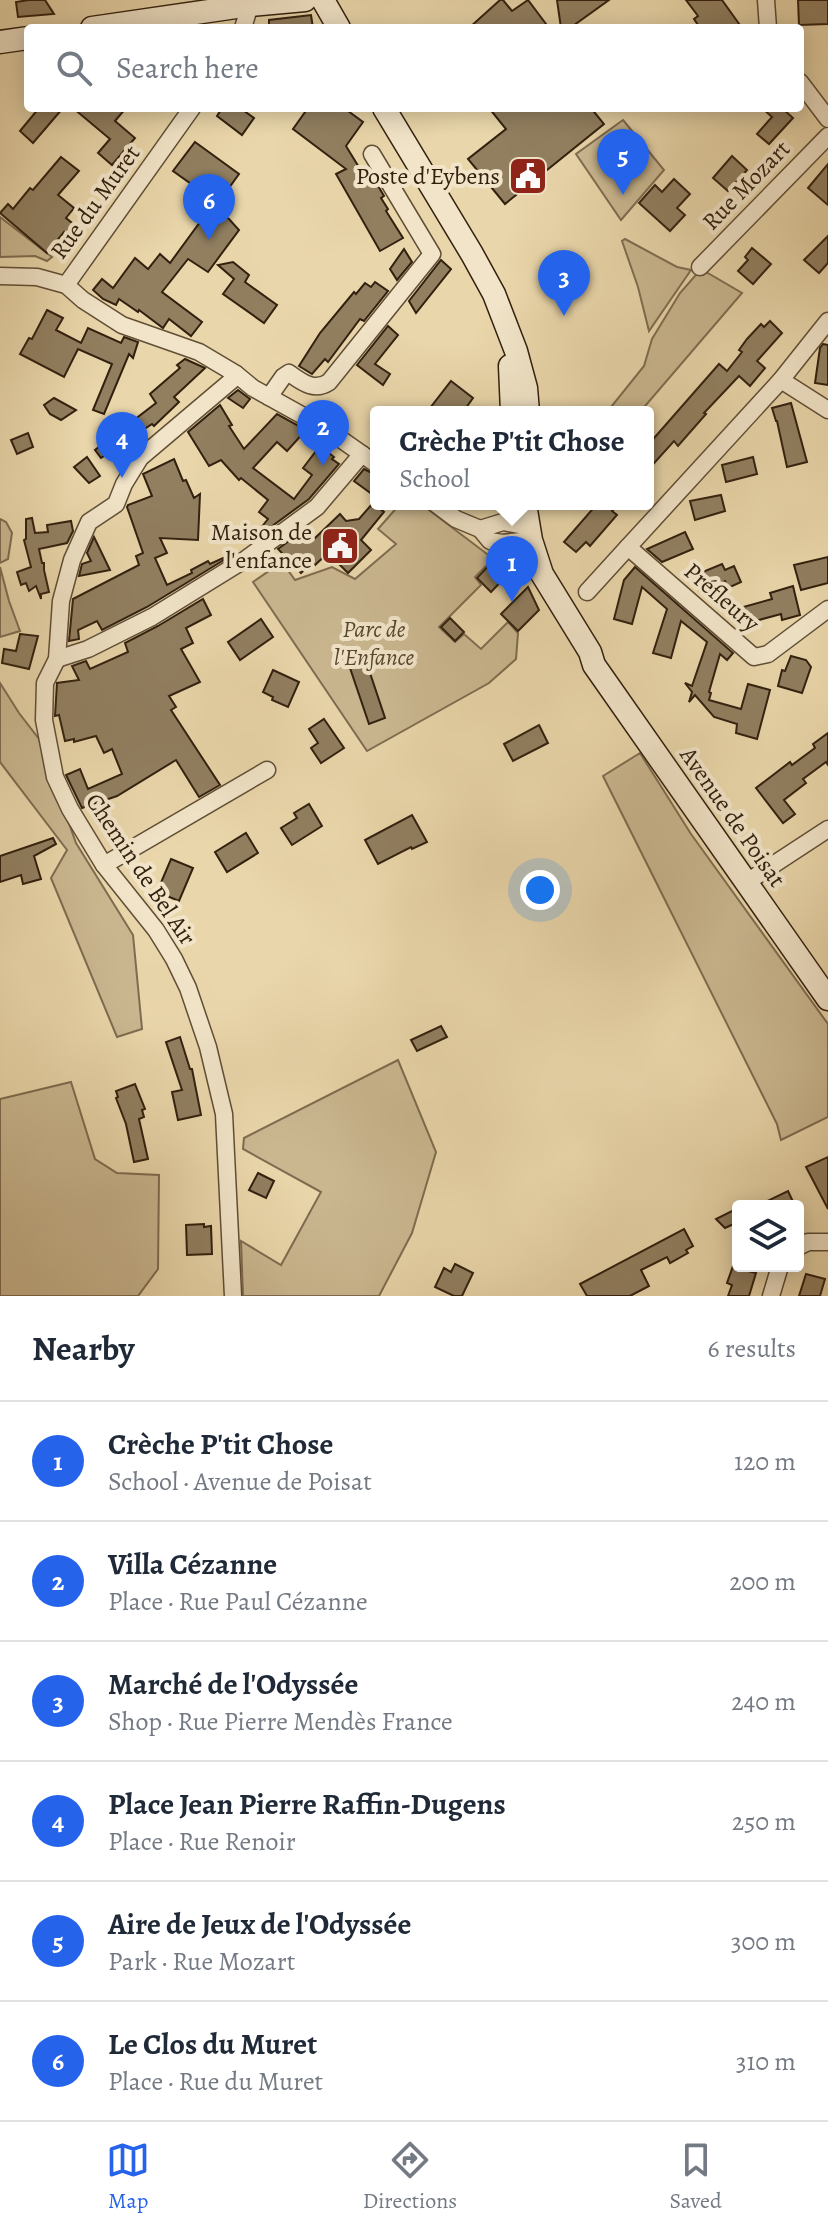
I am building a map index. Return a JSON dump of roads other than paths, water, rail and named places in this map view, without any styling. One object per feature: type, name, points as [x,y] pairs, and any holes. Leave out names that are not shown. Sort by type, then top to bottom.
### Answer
[{"type":"main road","points":[[119,24],[262,3],[305,0]]},
{"type":"main road","points":[[323,0],[337,24]]},
{"type":"main road","points":[[0,42],[24,39]]},
{"type":"main road","points":[[386,112],[494,294],[523,378],[527,406]]},
{"type":"main road","points":[[507,329],[512,406]]},
{"type":"main road","name":"Avenue de Poisat","points":[[523,523],[542,574],[590,652],[594,665],[828,999]]},
{"type":"street","points":[[766,0],[768,24]]},
{"type":"street","points":[[246,24],[262,3]]},
{"type":"street","points":[[804,87],[828,119]]},
{"type":"street","name":"Rue du Muret","points":[[66,285],[189,112]]},
{"type":"street","name":"Rue Mozart","points":[[700,267],[828,136]]},
{"type":"street","points":[[269,397],[289,373],[308,386],[329,382],[430,260],[432,254],[372,154]]},
{"type":"street","points":[[0,276],[37,277],[66,285],[109,318],[135,331],[199,352],[253,388],[301,413],[370,460]]},
{"type":"street","points":[[587,592],[781,380],[823,326]]},
{"type":"street","name":"Chemin de Bel Air","points":[[233,1296],[224,1114],[208,1047],[188,988],[174,959],[156,930],[104,865],[70,809],[55,777],[44,720],[45,683],[57,659],[61,601],[72,560],[89,522],[116,504],[140,458],[236,374]]},
{"type":"street","points":[[781,380],[828,410]]},
{"type":"street","points":[[57,659],[88,649],[152,617],[246,559],[317,507],[362,454]]},
{"type":"street","name":"Avenue de Poisat","points":[[444,510],[480,529],[503,522],[523,523]]},
{"type":"street","name":"Préfleury","points":[[628,547],[754,657],[768,654],[828,609]]},
{"type":"street","points":[[104,865],[267,770]]},
{"type":"street","points":[[747,882],[828,829]]},
{"type":"street","points":[[804,1244],[828,1242]]},
{"type":"street","points":[[771,1296],[778,1272]]},
{"type":"place","name":"Poste d'Eybens","points":[[528,176]]},
{"type":"place","name":"Aire de Jeux de l'Odyssée","points":[[623,195]]},
{"type":"place","name":"Le Clos du Muret","points":[[209,240]]},
{"type":"place","name":"Marché de l'Odyssée","points":[[564,316]]},
{"type":"place","name":"Villa Cézanne","points":[[323,466]]},
{"type":"place","name":"Place Jean Pierre Raffin-Dugens","points":[[122,478]]},
{"type":"place","name":"Maison de l'enfance","points":[[340,546]]},
{"type":"place","name":"Crèche P'tit Chose","points":[[512,602]]},
{"type":"park label","name":"Parc de l'Enfance","points":[[374,643]]}]
